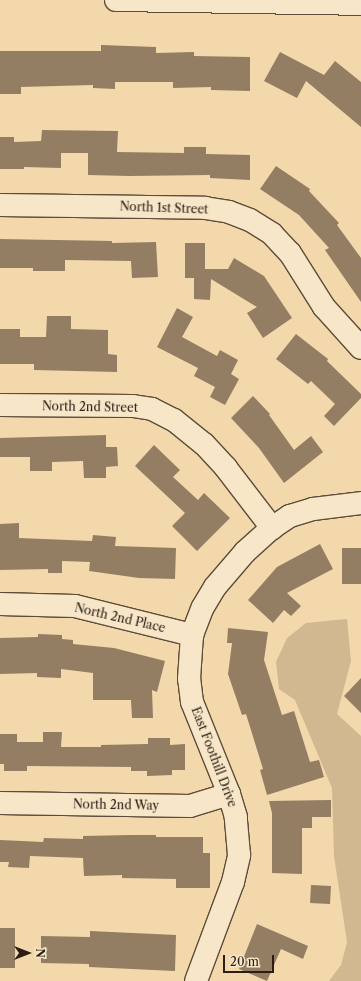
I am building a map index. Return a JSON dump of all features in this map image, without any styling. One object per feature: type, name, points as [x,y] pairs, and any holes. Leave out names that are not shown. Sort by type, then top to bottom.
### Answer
[{"type":"street","points":[[116,0],[361,4]]},
{"type":"street","name":"North 1st Street","points":[[0,205],[205,208],[229,212],[250,220],[272,234],[290,253],[324,307],[361,348]]},
{"type":"street","name":"North 2nd Street","points":[[0,405],[133,406],[152,409],[174,420],[204,444],[226,468],[272,528]]},
{"type":"street","name":"East Foothill Drive","points":[[196,981],[233,882],[239,855],[236,817],[229,794],[192,702],[189,679],[192,636],[204,607],[215,587],[245,552],[272,528],[290,516],[313,509],[361,503]]},
{"type":"street","name":"North 2nd Place","points":[[0,604],[75,606],[192,636]]},
{"type":"street","name":"North 2nd Way","points":[[0,803],[190,806],[229,794]]},
{"type":"shaded area","points":[[347,619],[351,661],[337,714],[361,736],[361,981],[329,981],[341,965],[347,942],[334,856],[332,788],[295,700],[279,689],[276,662],[287,638],[306,623]]},
{"type":"building","points":[[101,45],[156,47],[156,53],[194,52],[194,56],[250,57],[250,91],[211,90],[211,87],[173,88],[173,82],[115,82],[115,89],[93,88],[93,85],[21,87],[21,94],[0,94],[0,51],[101,51]]},
{"type":"building","points":[[280,52],[324,75],[335,61],[361,82],[361,127],[306,81],[297,98],[264,81]]},
{"type":"building","points":[[42,130],[118,131],[117,152],[184,153],[184,147],[206,147],[206,154],[250,155],[250,180],[210,178],[210,175],[88,175],[88,153],[61,153],[61,168],[24,167],[24,169],[0,169],[0,137],[14,137],[14,142],[41,141]]},
{"type":"building","points":[[276,166],[310,189],[309,191],[339,223],[337,225],[361,258],[361,302],[325,250],[329,248],[299,215],[260,189]]},
{"type":"building","points":[[0,239],[112,241],[112,243],[156,242],[158,277],[132,278],[131,261],[65,260],[65,271],[33,271],[33,268],[0,268]]},
{"type":"building","points":[[185,243],[205,243],[205,269],[228,269],[234,258],[264,276],[292,318],[263,338],[247,313],[257,307],[211,279],[210,300],[194,299],[194,278],[185,278]]},
{"type":"building","points":[[177,308],[193,317],[182,337],[217,356],[220,350],[238,360],[231,374],[239,379],[225,405],[210,397],[215,387],[194,376],[198,368],[157,347]]},
{"type":"building","points":[[47,316],[71,316],[71,329],[108,330],[108,354],[117,355],[117,372],[34,370],[34,364],[0,364],[0,329],[20,329],[20,337],[46,337]]},
{"type":"building","points":[[296,334],[328,359],[327,361],[361,394],[361,398],[334,426],[324,416],[335,404],[311,381],[308,384],[276,359]]},
{"type":"building","points":[[253,396],[270,414],[269,415],[294,450],[311,436],[323,452],[284,483],[259,448],[231,418]]},
{"type":"building","points":[[106,435],[106,447],[117,447],[118,466],[106,467],[106,478],[84,478],[83,461],[52,462],[52,471],[30,471],[30,457],[0,457],[0,438]]},
{"type":"building","points":[[154,445],[180,470],[173,477],[198,500],[204,493],[230,518],[197,551],[172,526],[185,513],[135,466]]},
{"type":"building","points":[[19,523],[19,538],[92,541],[93,535],[116,537],[115,546],[176,548],[175,579],[139,578],[89,571],[90,562],[62,561],[62,573],[48,573],[48,569],[0,570],[0,524]]},
{"type":"building","points":[[320,544],[333,569],[287,593],[301,606],[291,616],[284,610],[273,623],[248,600],[277,567]]},
{"type":"building","points":[[342,548],[361,548],[361,584],[342,584]]},
{"type":"building","points":[[228,628],[268,632],[264,660],[282,715],[294,711],[310,762],[319,760],[324,777],[267,795],[260,770],[263,769],[246,714],[242,715],[228,674],[232,643],[227,643]]},
{"type":"building","points":[[38,634],[62,635],[62,639],[73,640],[73,644],[114,648],[165,661],[157,692],[152,690],[153,718],[132,718],[131,700],[93,700],[93,673],[61,669],[61,678],[37,677],[37,673],[0,674],[0,638],[38,637]]},
{"type":"building","points":[[361,678],[361,713],[344,696]]},
{"type":"building","points":[[43,732],[62,732],[61,747],[101,747],[101,745],[148,744],[148,738],[170,738],[170,745],[185,744],[185,770],[172,770],[172,775],[147,776],[147,771],[131,771],[131,767],[27,766],[27,771],[4,771],[4,764],[0,764],[0,734],[17,734],[17,742],[43,742]]},
{"type":"building","points":[[331,800],[331,817],[312,817],[312,828],[302,828],[302,874],[272,873],[272,813],[269,801]]},
{"type":"building","points":[[156,835],[156,837],[203,837],[203,853],[210,853],[210,888],[176,888],[176,879],[122,878],[122,875],[84,876],[83,858],[30,856],[29,868],[8,867],[9,862],[0,862],[0,840],[43,842],[44,838],[83,839],[83,836]]},
{"type":"building","points":[[311,885],[331,886],[330,904],[310,903]]},
{"type":"building","points":[[257,924],[308,946],[303,959],[281,949],[267,981],[239,969]]},
{"type":"building","points":[[0,928],[15,928],[15,968],[0,968]]},
{"type":"building","points":[[90,931],[176,935],[175,971],[89,967],[89,964],[41,963],[41,936],[90,937]]}]
